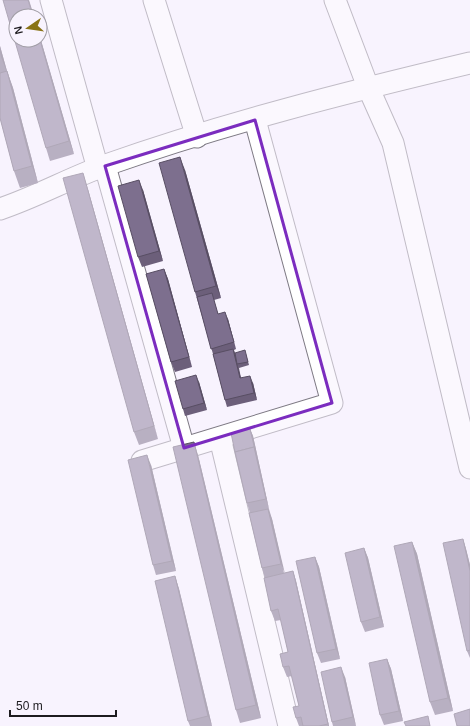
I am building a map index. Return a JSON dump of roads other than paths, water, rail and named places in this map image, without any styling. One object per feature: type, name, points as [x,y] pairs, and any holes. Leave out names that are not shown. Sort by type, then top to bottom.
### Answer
[{"type":"street","points":[[51,0],[102,167],[184,448]]},
{"type":"street","points":[[154,0],[197,137]]},
{"type":"street","points":[[335,0],[368,87],[392,143],[470,468]]},
{"type":"street","points":[[0,209],[102,167],[197,137],[368,87],[470,63]]},
{"type":"street","points":[[142,461],[332,403],[255,120]]},
{"type":"street","points":[[220,438],[289,726]]}]
